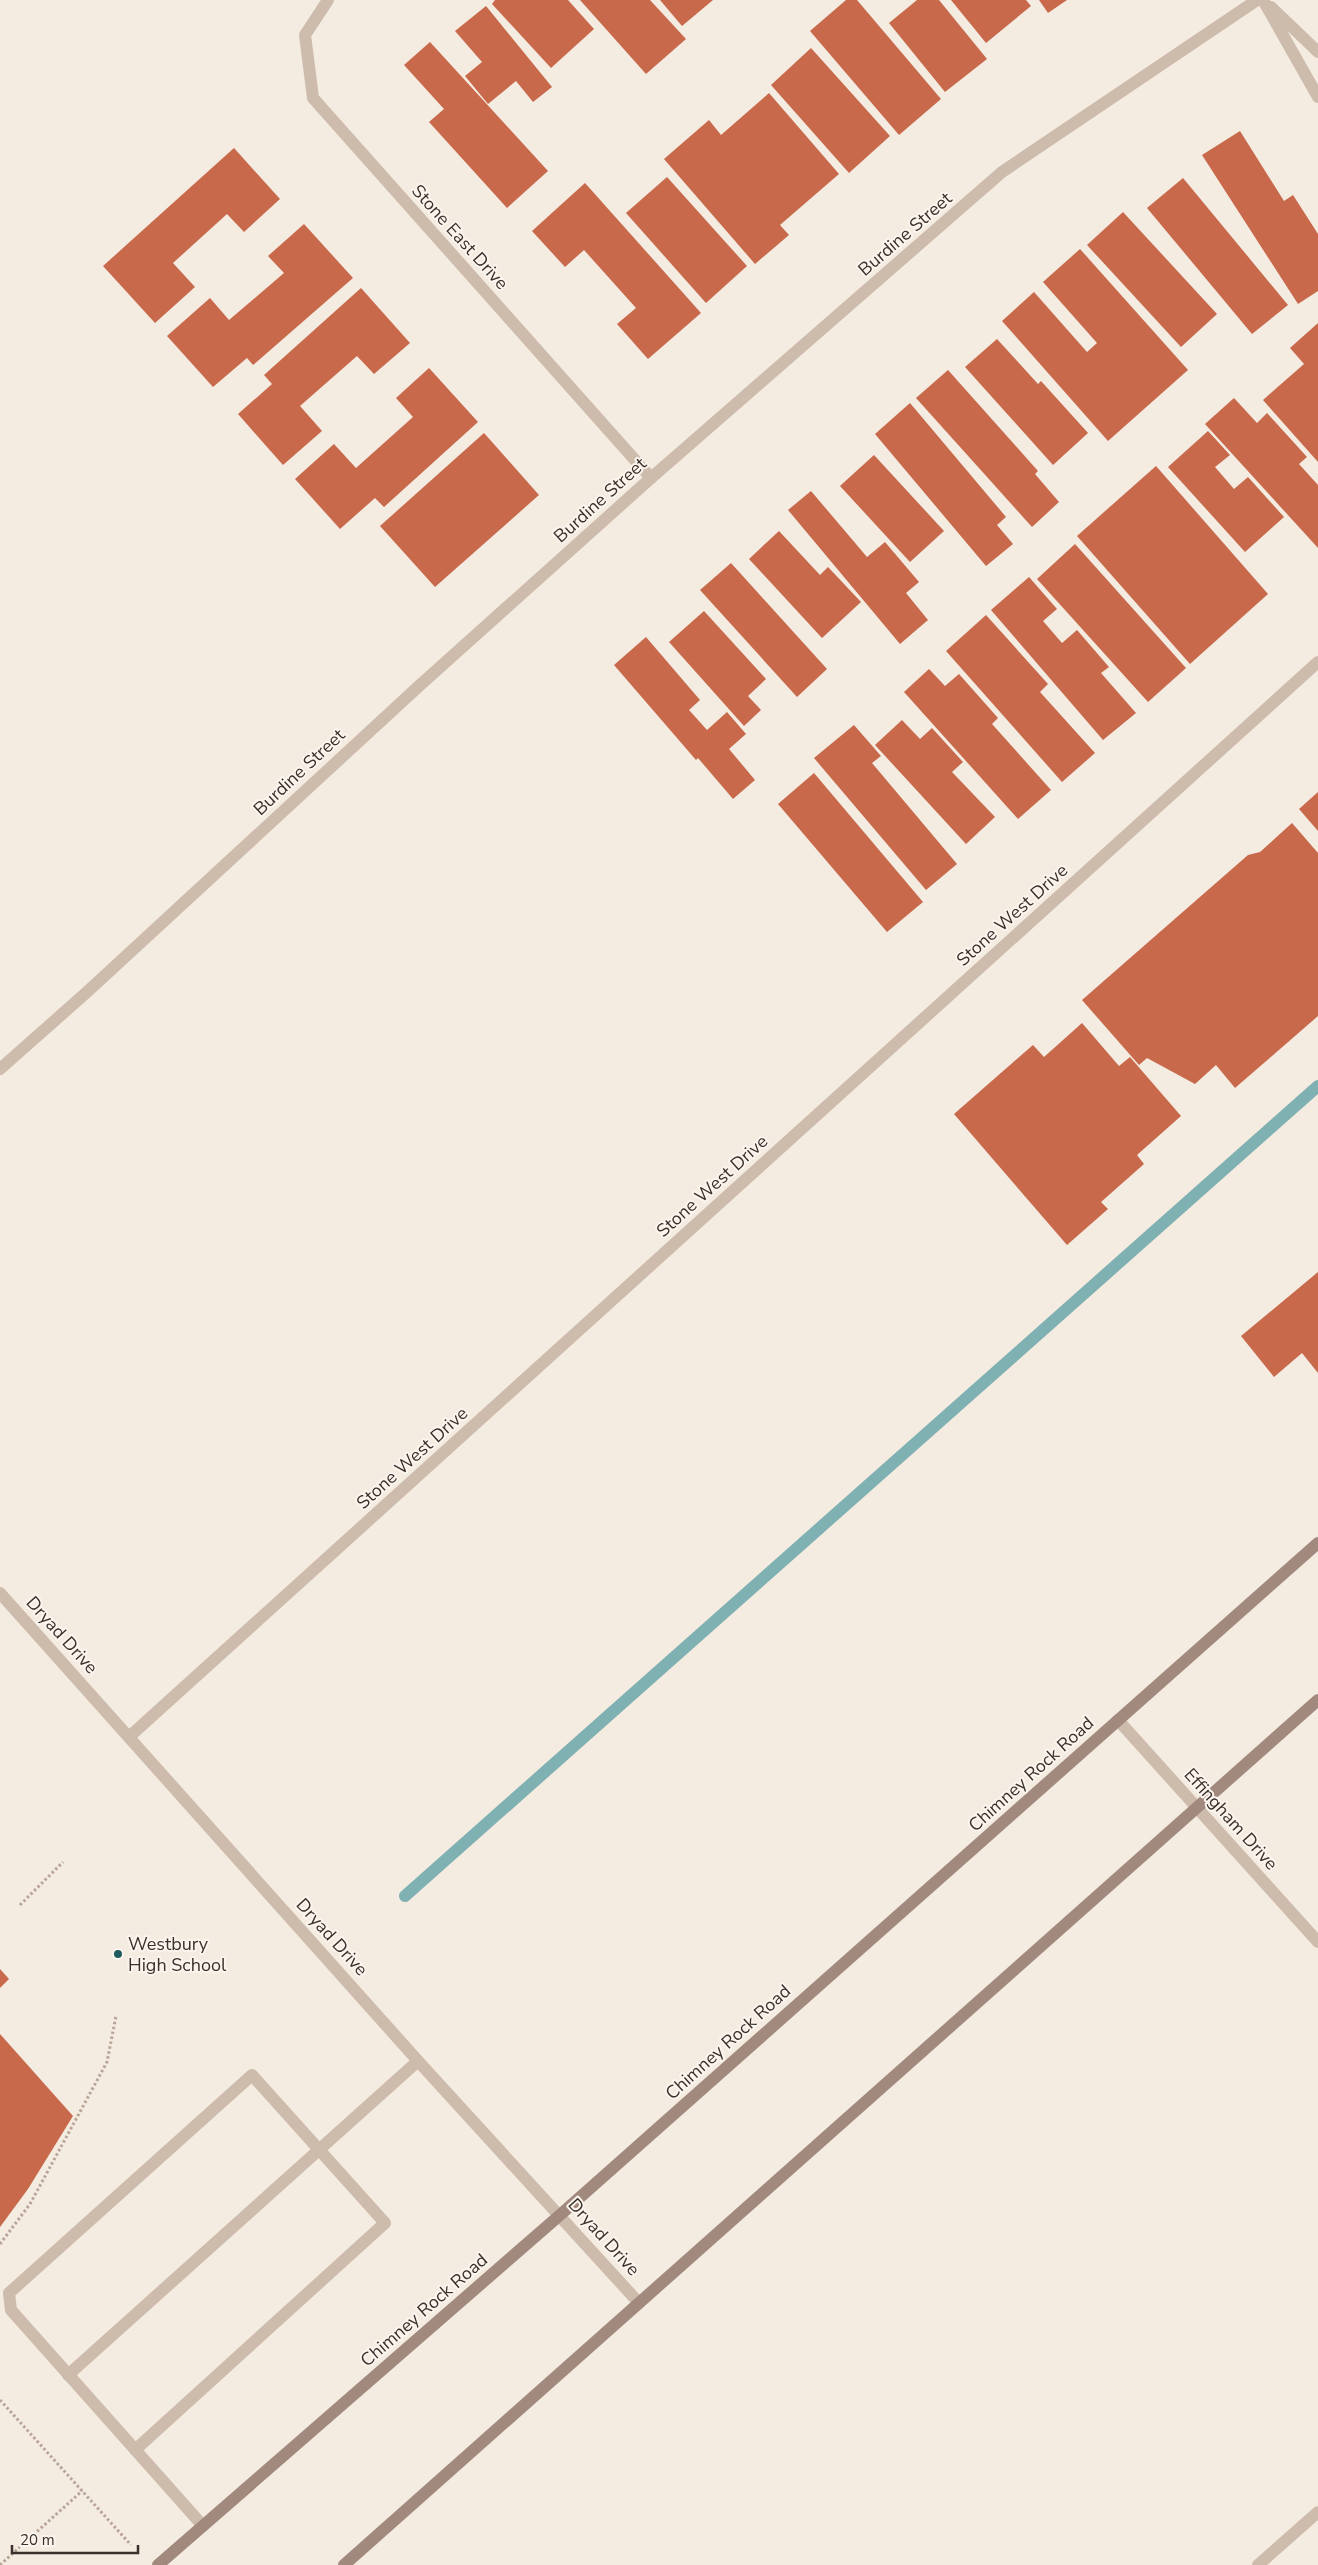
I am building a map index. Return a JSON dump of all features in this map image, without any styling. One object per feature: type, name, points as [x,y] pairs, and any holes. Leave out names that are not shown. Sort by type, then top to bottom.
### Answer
[{"type":"main road","name":"Chimney Rock Road","points":[[158,2565],[560,2215],[1318,1543]]},
{"type":"main road","points":[[344,2565],[1318,1700]]},
{"type":"street","name":"Stone East Drive","points":[[328,0],[305,35],[314,98],[651,478]]},
{"type":"street","name":"Burdine Street","points":[[0,1069],[419,686],[651,478],[1002,172],[1257,0]]},
{"type":"street","points":[[1264,0],[1318,52]]},
{"type":"street","points":[[1264,0],[1318,96]]},
{"type":"street","name":"Stone West Drive","points":[[129,1737],[1318,662]]},
{"type":"street","name":"Dryad Drive","points":[[0,1593],[418,2061],[639,2303]]},
{"type":"street","name":"Effingham Drive","points":[[1118,1720],[1318,1942]]},
{"type":"street","points":[[68,2375],[418,2061]]},
{"type":"street","points":[[135,2450],[385,2223],[252,2075],[9,2293],[11,2310],[68,2375],[135,2450],[203,2526]]},
{"type":"street","points":[[1258,2565],[1318,2512]]},
{"type":"path","points":[[20,1905],[63,1862]]},
{"type":"path","points":[[0,2244],[30,2204],[107,2062],[116,2016]]},
{"type":"path","points":[[0,2400],[131,2545]]},
{"type":"path","points":[[0,2565],[82,2491]]},
{"type":"building","points":[[495,0],[568,0],[594,29],[551,68],[492,4]]},
{"type":"building","points":[[580,0],[650,0],[686,39],[646,74]]},
{"type":"building","points":[[660,0],[713,0],[682,26]]},
{"type":"building","points":[[846,0],[857,0],[941,99],[899,135],[810,31]]},
{"type":"building","points":[[917,0],[939,0],[987,59],[945,92],[889,23]]},
{"type":"building","points":[[951,0],[1026,0],[1031,6],[986,43]]},
{"type":"building","points":[[1039,0],[1067,0],[1048,13]]},
{"type":"building","points":[[486,6],[552,87],[533,102],[516,81],[488,104],[465,76],[482,62],[455,31]]},
{"type":"building","points":[[430,42],[548,171],[507,208],[429,122],[444,109],[404,65]]},
{"type":"building","points":[[811,48],[890,136],[849,173],[771,85]]},
{"type":"building","points":[[769,93],[839,174],[780,225],[789,235],[755,264],[664,159],[709,120],[721,135]]},
{"type":"building","points":[[1240,131],[1284,201],[1293,195],[1318,234],[1318,291],[1298,304],[1202,155]]},
{"type":"building","points":[[234,148],[280,199],[244,232],[227,214],[173,263],[195,287],[155,323],[103,266]]},
{"type":"building","points":[[667,177],[747,266],[706,303],[626,213]]},
{"type":"building","points":[[1183,178],[1288,305],[1252,334],[1147,208]]},
{"type":"building","points":[[585,183],[701,313],[648,359],[617,324],[636,308],[584,250],[565,267],[532,231]]},
{"type":"building","points":[[1123,212],[1217,314],[1181,347],[1087,245]]},
{"type":"building","points":[[304,224],[353,278],[253,365],[247,358],[213,387],[167,336],[210,298],[229,320],[284,273],[268,256]]},
{"type":"building","points":[[1080,249],[1188,370],[1108,441],[1002,321],[1034,292],[1087,352],[1097,343],[1043,282]]},
{"type":"building","points":[[361,288],[410,343],[374,374],[357,356],[300,406],[322,431],[283,465],[238,414],[272,384],[264,375]]},
{"type":"building","points":[[1318,323],[1318,462],[1263,400],[1304,364],[1290,348]]},
{"type":"building","points":[[997,339],[1038,384],[1041,381],[1088,433],[1053,465],[965,367]]},
{"type":"building","points":[[429,368],[478,422],[384,507],[375,498],[340,529],[295,479],[334,444],[356,468],[413,417],[396,398]]},
{"type":"building","points":[[948,370],[1038,471],[1035,474],[1059,502],[1032,527],[916,398]]},
{"type":"building","points":[[1234,398],[1257,423],[1267,413],[1307,457],[1299,464],[1318,485],[1318,548],[1205,424]]},
{"type":"building","points":[[910,403],[1006,517],[997,525],[1013,544],[986,566],[875,434]]},
{"type":"building","points":[[1208,431],[1230,455],[1215,467],[1234,489],[1248,477],[1284,517],[1245,552],[1168,467]]},
{"type":"building","points":[[484,433],[539,495],[435,587],[380,526]]},
{"type":"building","points":[[874,455],[944,531],[910,562],[840,486]]},
{"type":"building","points":[[1156,466],[1268,594],[1190,664],[1077,536]]},
{"type":"building","points":[[811,491],[867,557],[885,542],[919,582],[906,593],[928,620],[900,644],[788,510]]},
{"type":"building","points":[[779,531],[820,575],[828,567],[861,602],[822,638],[749,559]]},
{"type":"building","points":[[1075,544],[1186,668],[1148,702],[1037,579]]},
{"type":"building","points":[[731,563],[827,669],[797,697],[700,590]]},
{"type":"building","points":[[1029,577],[1057,609],[1043,621],[1062,643],[1077,630],[1109,667],[1101,673],[1136,713],[1103,740],[991,610]]},
{"type":"building","points":[[704,611],[766,679],[748,696],[761,710],[744,726],[669,642]]},
{"type":"building","points":[[986,615],[1048,684],[1040,692],[1095,753],[1062,782],[946,651]]},
{"type":"building","points":[[646,637],[700,700],[689,710],[707,730],[727,712],[746,734],[729,749],[755,780],[733,799],[698,758],[696,760],[614,665]]},
{"type":"building","points":[[929,669],[945,686],[959,674],[998,718],[992,724],[1051,790],[1018,819],[904,692]]},
{"type":"building","points":[[902,720],[920,739],[932,728],[963,762],[952,772],[995,817],[966,844],[875,745]]},
{"type":"building","points":[[854,725],[881,756],[872,763],[957,864],[926,890],[814,758]]},
{"type":"building","points":[[814,773],[923,902],[887,932],[778,804]]},
{"type":"building","points":[[1318,792],[1318,831],[1299,809]]},
{"type":"building","points":[[1292,823],[1318,853],[1318,1016],[1235,1088],[1216,1065],[1195,1084],[1147,1058],[1139,1065],[1082,1000],[1248,855],[1260,852]]},
{"type":"building","points":[[1082,1023],[1119,1066],[1130,1057],[1181,1116],[1137,1155],[1144,1164],[1101,1202],[1108,1209],[1067,1245],[954,1114],[1033,1045],[1044,1057]]},
{"type":"building","points":[[1318,1272],[1318,1373],[1302,1353],[1274,1377],[1241,1336]]},
{"type":"building","points":[[0,1969],[9,1979],[0,1988]]},
{"type":"building","points":[[0,2034],[73,2116],[28,2189],[0,2227]]},
{"type":"waterway","points":[[405,1896],[1318,1086]]},
{"type":"place","name":"Westbury High School","points":[[118,1954]]}]
